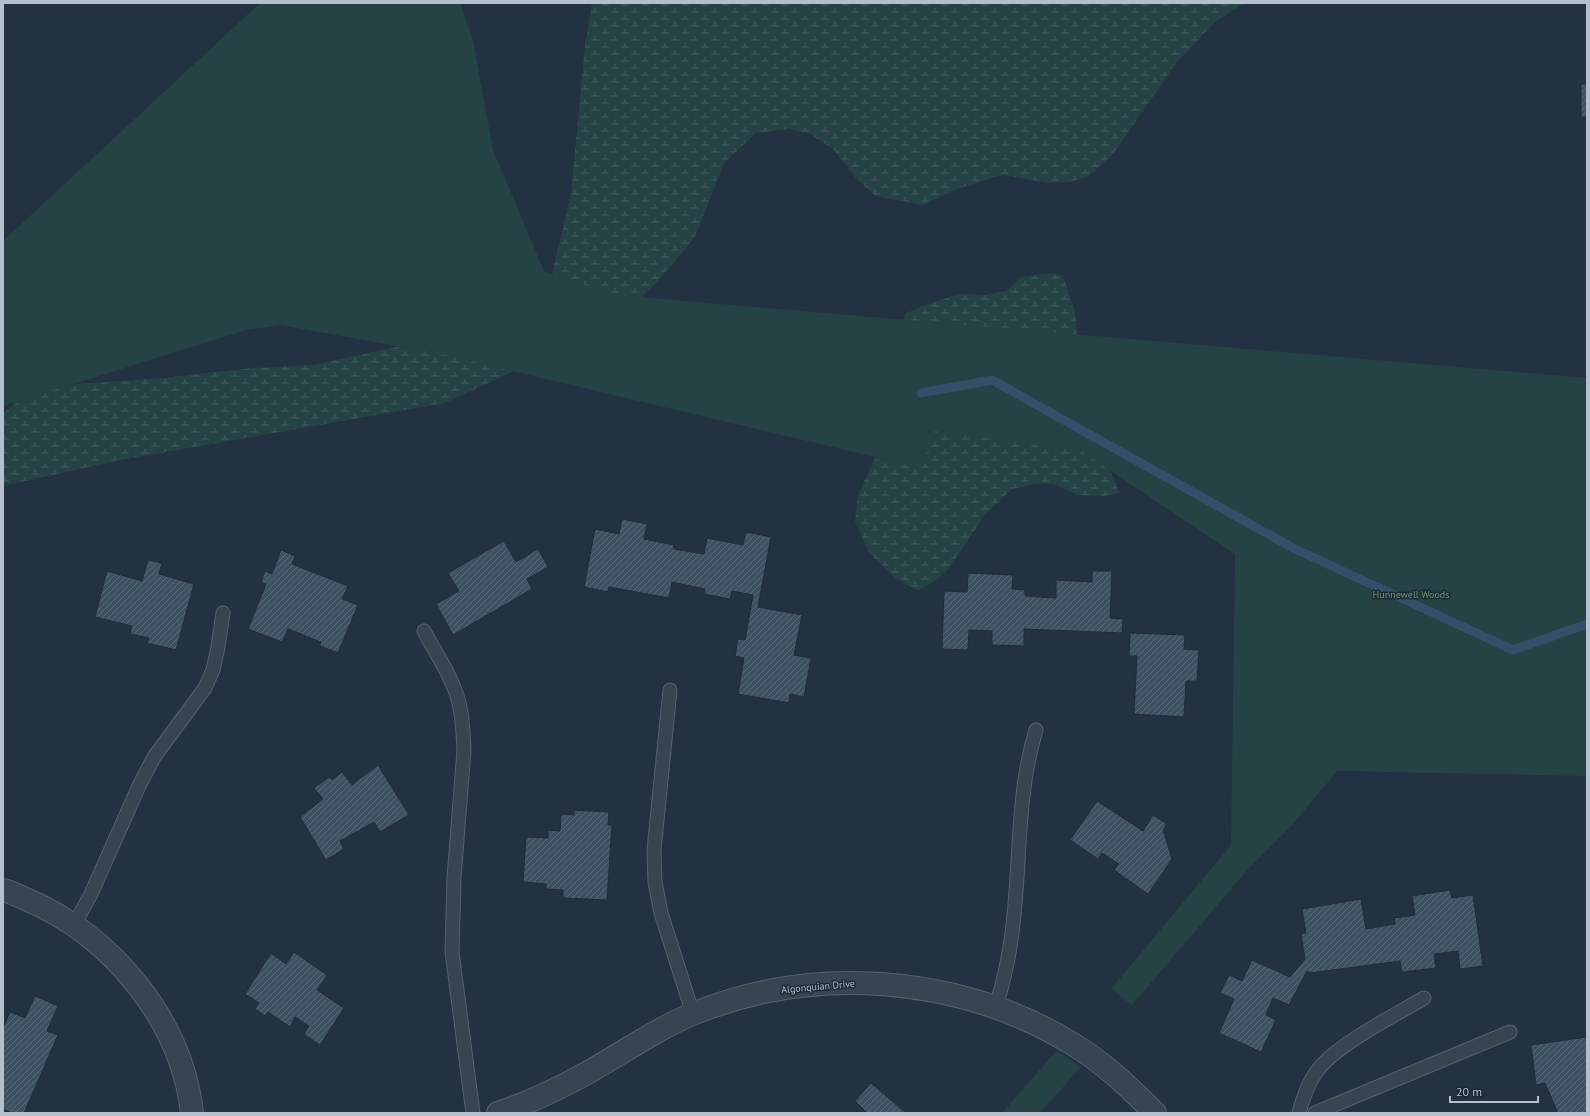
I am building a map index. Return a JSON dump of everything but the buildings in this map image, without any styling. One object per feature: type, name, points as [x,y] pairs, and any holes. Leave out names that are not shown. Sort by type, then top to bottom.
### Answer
[{"type":"street","points":[[3,890],[42,906],[74,925],[103,949],[129,975],[167,1031],[189,1091],[192,1113]]},
{"type":"street","name":"Algonquian Drive","points":[[498,1113],[549,1093],[587,1073],[654,1033],[693,1014],[728,1001],[769,991],[843,982],[912,987],[955,995],[996,1007],[1071,1043],[1104,1066],[1155,1113]]},
{"type":"lane","points":[[74,925],[91,894],[139,786],[154,757],[204,688],[213,670],[223,613]]},
{"type":"lane","points":[[424,631],[452,682],[459,703],[463,726],[464,750],[452,915],[452,952],[473,1113]]},
{"type":"lane","points":[[670,690],[654,843],[655,882],[661,913],[693,1014]]},
{"type":"lane","points":[[996,1007],[1006,972],[1012,932],[1026,772],[1036,730]]},
{"type":"lane","points":[[1299,1113],[1302,1100],[1318,1070],[1335,1054],[1361,1035],[1424,998]]},
{"type":"lane","points":[[1315,1113],[1510,1032]]},
{"type":"green space","name":"Hunnewell Woods","points":[[260,3],[460,3],[473,40],[493,150],[544,271],[615,295],[1587,378],[1587,776],[1337,771],[1293,824],[1250,867],[1132,1005],[1111,989],[1231,845],[1235,554],[1081,451],[935,431],[921,468],[441,354],[280,325],[246,330],[3,406],[3,241]]},
{"type":"green space","points":[[592,3],[1244,3],[1214,23],[1176,63],[1113,154],[1089,176],[1070,182],[1049,183],[1002,175],[960,188],[923,205],[875,196],[858,180],[833,149],[808,133],[788,129],[756,133],[724,163],[695,237],[658,281],[633,305],[553,353],[445,403],[120,460],[3,486],[3,414],[14,404],[50,386],[163,378],[252,368],[313,365],[415,343],[548,292],[571,194],[585,46]]},
{"type":"green space","points":[[1051,273],[1063,276],[1075,312],[1080,375],[1105,456],[1119,493],[1104,496],[1077,495],[1054,484],[1035,484],[1012,489],[984,516],[951,566],[938,579],[918,591],[897,579],[869,553],[855,521],[858,495],[888,430],[905,314],[920,307],[958,294],[985,295],[1007,291],[1021,277]]},
{"type":"green space","points":[[1056,1051],[1081,1067],[1040,1113],[1002,1113]]},
{"type":"waterway","points":[[921,393],[992,380],[1293,548],[1513,650],[1587,624]]}]
